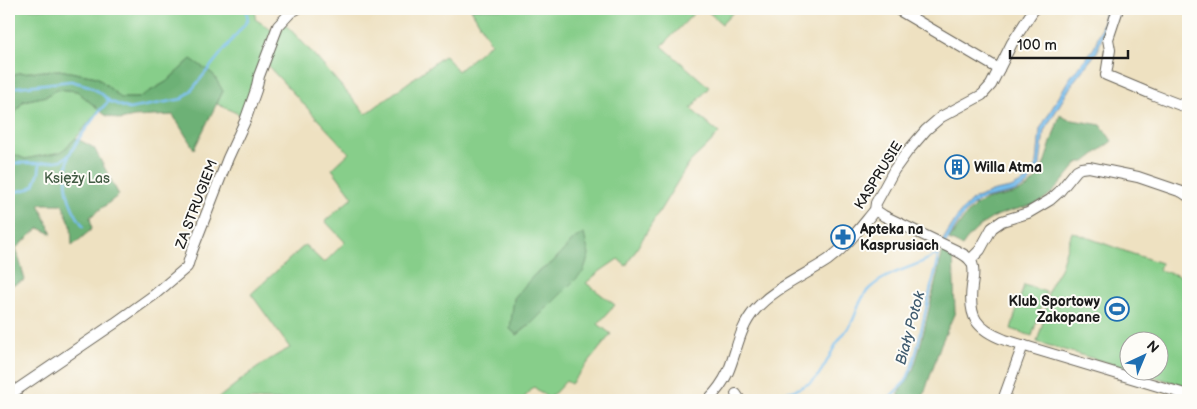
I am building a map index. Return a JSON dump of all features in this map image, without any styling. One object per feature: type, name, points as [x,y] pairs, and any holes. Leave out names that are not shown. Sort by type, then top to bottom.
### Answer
[{"type":"street","name":"ZA STRUGIEM","points":[[9,395],[115,323],[187,267],[228,158],[245,122],[259,76],[278,26],[291,12],[297,9]]},
{"type":"street","points":[[896,9],[999,69]]},
{"type":"street","name":"KASPRUSIE","points":[[708,400],[724,380],[742,329],[757,308],[772,295],[835,254],[853,237],[875,210],[876,204],[891,175],[921,135],[931,124],[982,95],[991,85],[1012,43],[1034,9]]},
{"type":"street","points":[[1118,9],[1108,39],[1110,50],[1106,75],[1188,108]]},
{"type":"street","points":[[970,260],[980,250],[992,228],[1002,221],[1028,213],[1050,200],[1081,168],[1138,177],[1182,192],[1188,196]]},
{"type":"street","points":[[875,210],[879,214],[964,254],[970,260],[974,270],[970,302],[972,312],[981,327],[990,334],[1188,395]]},
{"type":"street","points":[[1003,400],[1023,345]]},
{"type":"green space","points":[[9,9],[256,9],[255,19],[272,30],[243,116],[217,104],[223,91],[191,59],[166,82],[138,98],[121,98],[97,77],[59,70],[18,73],[9,77]]},
{"type":"green space","points":[[471,9],[698,9],[662,46],[709,87],[691,109],[719,133],[689,163],[626,266],[618,259],[586,283],[615,305],[598,324],[611,334],[571,384],[566,381],[549,399],[534,387],[522,400],[216,400],[261,365],[290,348],[251,294],[305,245],[324,263],[345,242],[325,221],[353,197],[332,169],[349,153],[268,66],[273,47],[285,24],[366,114],[445,55],[458,71],[491,43]],"holes":[[[575,238],[583,272],[531,324],[517,335],[510,329],[535,274],[552,263]]]},
{"type":"green space","points":[[705,9],[736,9],[722,24]]},
{"type":"green space","points":[[191,59],[213,74],[223,91],[194,149],[173,115],[134,117],[120,120],[105,115],[77,91],[57,89],[47,96],[23,101],[9,122],[9,77],[18,73],[59,70],[97,77],[121,98],[138,98],[166,82]]},
{"type":"green space","points":[[57,89],[77,91],[99,110],[76,138],[61,152],[25,159],[9,152],[9,122],[23,101],[47,96]]},
{"type":"green space","points":[[1060,115],[1067,119],[1101,125],[1112,141],[1085,162],[1079,162],[1056,188],[1041,201],[992,218],[975,231],[962,246],[949,240],[975,206],[986,200],[1021,191],[1038,177]]},
{"type":"green space","name":"Księży Las","points":[[76,138],[94,148],[119,195],[90,217],[92,229],[72,246],[71,225],[62,204],[39,204],[52,234],[39,228],[16,248],[25,280],[13,285],[9,281],[9,152],[25,159],[61,152]]},
{"type":"green space","name":"Klub Sportowy Zakopane","points":[[1072,232],[1161,263],[1159,270],[1188,278],[1188,377],[1186,386],[1170,381],[1170,332],[1120,332],[1120,366],[1037,342],[1046,312],[1048,293],[1060,269]]},
{"type":"green space","points":[[584,234],[589,255],[583,272],[531,324],[517,335],[510,329],[514,298],[535,274],[552,263],[575,238]]},
{"type":"green space","points":[[943,250],[953,253],[955,312],[941,344],[922,400],[899,400],[899,391],[907,382],[913,370],[919,351]]},
{"type":"green space","points":[[1024,285],[1046,292],[1032,336],[1011,329]]},
{"type":"water","points":[[1105,9],[1110,9],[1097,52],[1074,81],[1044,131],[1040,165],[1031,180],[1019,190],[984,199],[973,205],[962,217],[945,245],[941,243],[959,214],[971,201],[995,191],[1011,188],[1029,177],[1037,163],[1040,129],[1069,79],[1094,48],[1103,22]]},
{"type":"waterway","points":[[9,88],[71,81],[89,86],[109,101],[129,109],[182,99],[190,92],[248,20],[246,9]]},
{"type":"waterway","points":[[9,197],[15,192],[28,189],[34,185],[40,163],[62,160],[69,155],[80,137],[109,101]]},
{"type":"waterway","points":[[69,155],[66,175],[67,192],[73,209],[83,226]]},
{"type":"waterway","points":[[9,163],[40,163]]},
{"type":"waterway","points":[[747,400],[789,392],[813,381],[851,324],[860,302],[868,290],[883,279],[932,257],[942,246]]},
{"type":"waterway","name":"Biały Potok","points":[[887,400],[906,381],[911,369],[938,262],[937,254]]},
{"type":"place","name":"Willa Atma","points":[[957,167]]},
{"type":"place","name":"Apteka na Kasprusiach","points":[[843,237]]},
{"type":"place","name":"Klub Sportowy Zakopane","points":[[1117,309]]}]
